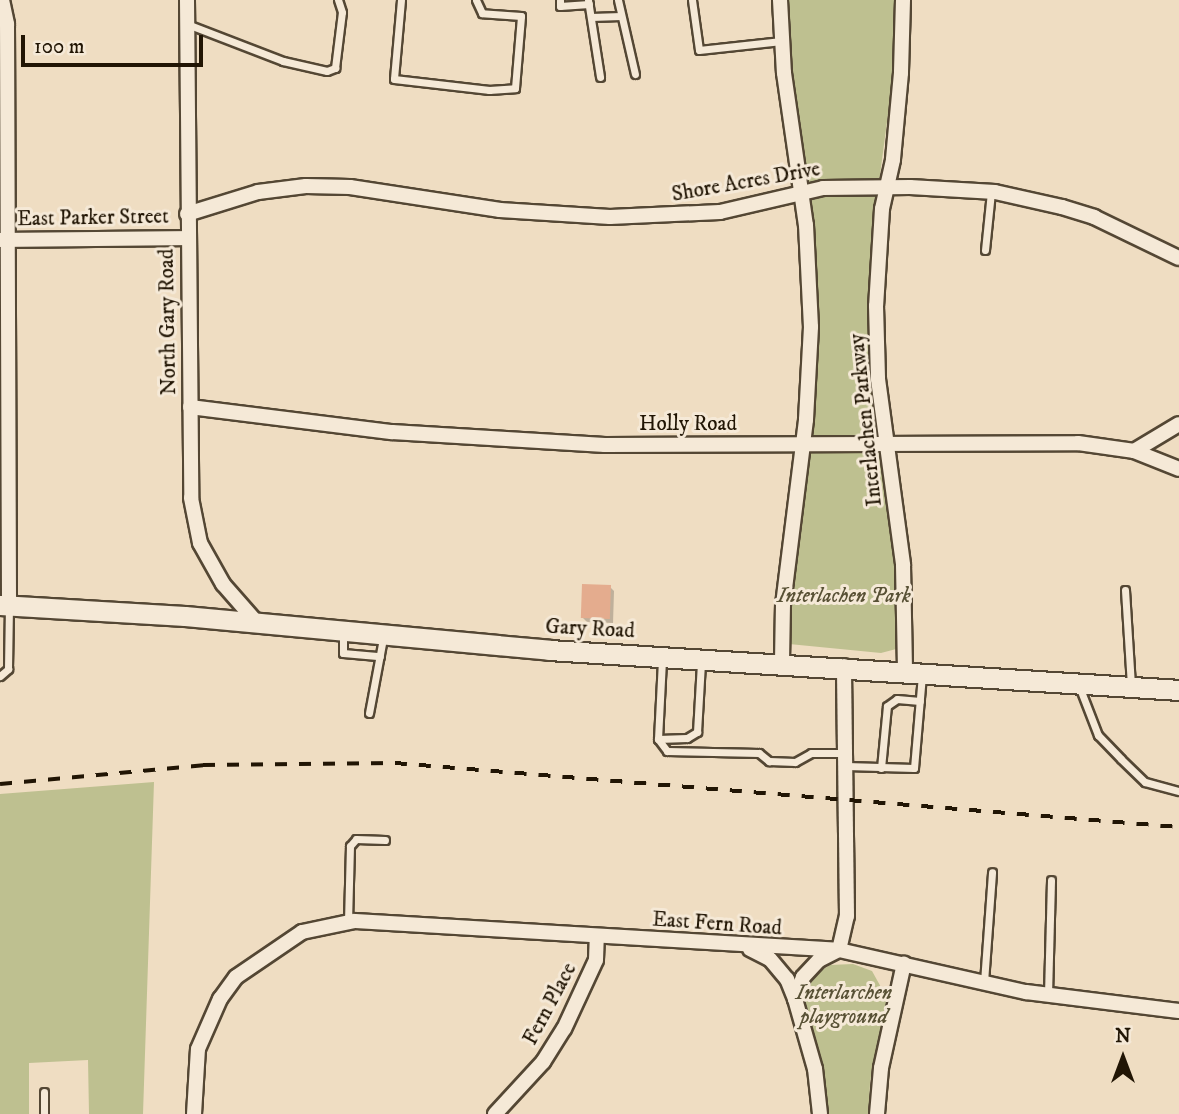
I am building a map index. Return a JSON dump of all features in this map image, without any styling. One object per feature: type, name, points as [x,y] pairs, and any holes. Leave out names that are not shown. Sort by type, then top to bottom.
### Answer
[{"type":"main road","name":"Gary Road","points":[[4,614],[258,624],[343,633],[381,646],[782,662],[1179,690]]},
{"type":"street","points":[[2,0],[8,24],[3,65],[4,614]]},
{"type":"street","name":"North Gary Road","points":[[187,0],[191,498],[200,543],[223,584],[258,624]]},
{"type":"street","points":[[780,0],[782,41],[802,192],[811,327],[803,445],[783,604],[782,662]]},
{"type":"street","name":"Interlachen Parkway","points":[[903,0],[901,73],[886,189],[876,306],[886,444],[914,670]]},
{"type":"street","name":"Shore Acres Drive","points":[[187,214],[258,192],[306,186],[350,187],[500,210],[610,217],[720,212],[802,192],[886,189],[991,191],[1094,216],[1179,258]]},
{"type":"street","name":"East Parker Street","points":[[4,240],[187,238]]},
{"type":"street","name":"Holly Road","points":[[190,407],[367,430],[523,442],[1096,444],[1133,451],[1179,469]]},
{"type":"street","points":[[1133,451],[1179,424]]},
{"type":"street","points":[[795,999],[803,977],[819,960],[839,950],[847,916],[844,666]]},
{"type":"street","name":"East Fern Road","points":[[194,1114],[198,1049],[207,1025],[236,977],[255,960],[302,932],[348,922],[746,947],[839,950],[1048,996],[1179,1010]]},
{"type":"street","name":"Fern Place","points":[[495,1114],[544,1062],[564,1029],[596,960],[597,937]]},
{"type":"street","points":[[746,947],[769,959],[788,979],[815,1069],[820,1114]]},
{"type":"street","points":[[877,1114],[885,1043],[904,963]]},
{"type":"lane","points":[[187,24],[283,61],[327,71],[335,68],[342,12],[338,0]]},
{"type":"lane","points":[[401,0],[394,79],[489,90],[515,88],[522,16],[482,13],[477,0]]},
{"type":"lane","points":[[559,0],[560,6],[588,2],[600,77]]},
{"type":"lane","points":[[618,0],[635,74]]},
{"type":"lane","points":[[692,0],[699,50],[782,41]]},
{"type":"lane","points":[[591,17],[621,16]]},
{"type":"lane","points":[[985,250],[991,191]]},
{"type":"lane","points":[[1125,590],[1131,687]]},
{"type":"lane","points":[[0,676],[8,669],[4,614]]},
{"type":"lane","points":[[369,713],[371,682],[381,646]]},
{"type":"lane","points":[[662,656],[658,739],[667,751],[759,752],[769,761],[796,762],[810,753],[881,768],[914,768],[920,701],[914,670]]},
{"type":"lane","points":[[658,739],[687,738],[697,732],[701,658]]},
{"type":"lane","points":[[1077,682],[1098,735],[1145,782],[1179,791]]},
{"type":"lane","points":[[881,768],[887,706],[897,699],[920,701]]},
{"type":"lane","points":[[348,922],[350,846],[356,839],[385,840]]},
{"type":"lane","points":[[984,983],[992,872]]},
{"type":"lane","points":[[1048,996],[1051,880]]},
{"type":"lane","points":[[44,1092],[44,1114]]},
{"type":"green space","name":"Interlachen Park","points":[[786,0],[896,0],[892,84],[873,228],[870,320],[881,457],[896,548],[900,648],[881,653],[789,644],[792,558],[814,331]]},
{"type":"green space","points":[[154,782],[143,1114],[89,1114],[88,1060],[29,1063],[29,1114],[0,1114],[0,794]]},
{"type":"green space","name":"Interlarchen playground","points":[[853,964],[872,971],[887,998],[870,1082],[869,1114],[825,1114],[803,1003],[807,985],[819,972],[830,965]]},
{"type":"building","points":[[582,584],[611,585],[610,619],[581,618]]},
{"type":"railway","points":[[0,784],[203,765],[395,763],[1179,827]]}]
